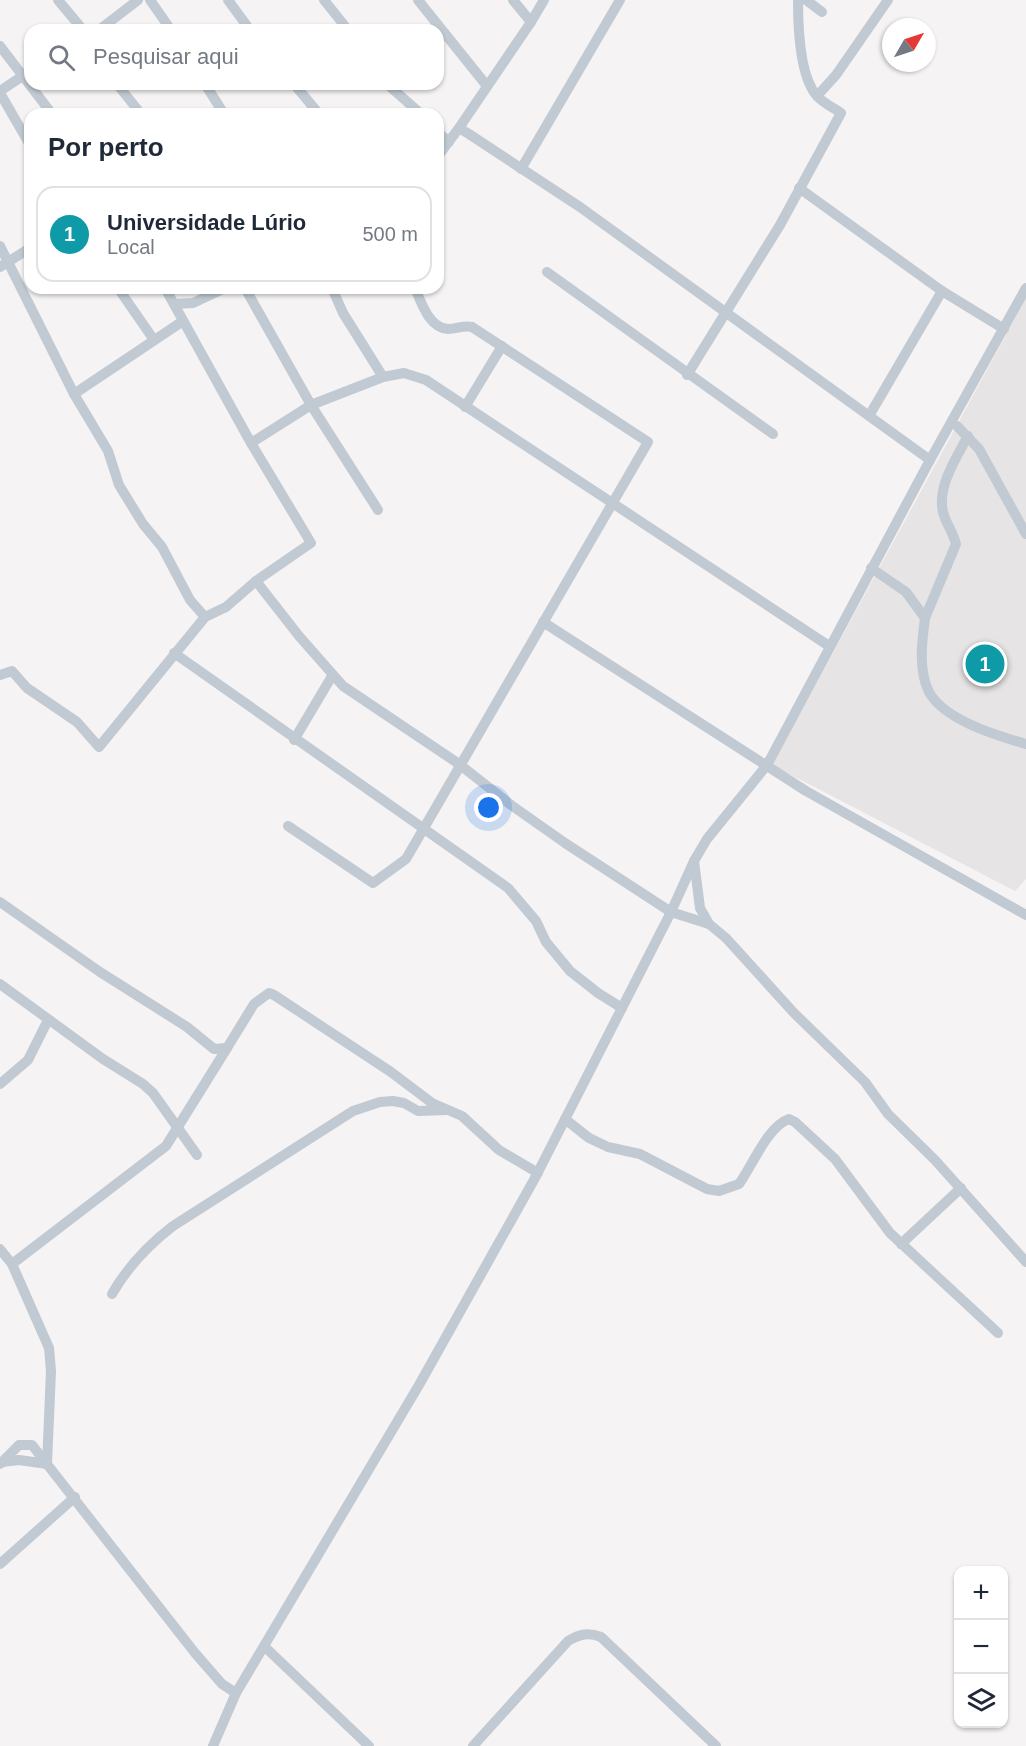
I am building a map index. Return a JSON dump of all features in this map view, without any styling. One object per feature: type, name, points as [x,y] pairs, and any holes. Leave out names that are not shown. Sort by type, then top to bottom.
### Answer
[{"type":"street","points":[[58,0],[77,24]]},
{"type":"street","points":[[107,24],[138,0]]},
{"type":"street","points":[[150,0],[167,24]]},
{"type":"street","points":[[228,0],[246,24]]},
{"type":"street","points":[[324,0],[343,24]]},
{"type":"street","points":[[418,0],[437,24]]},
{"type":"street","points":[[513,0],[531,22]]},
{"type":"street","points":[[444,148],[531,22],[543,0]]},
{"type":"street","points":[[521,169],[620,0]]},
{"type":"street","points":[[687,375],[780,225],[798,188],[841,113],[817,96],[799,45],[798,0]]},
{"type":"street","points":[[806,0],[822,12]]},
{"type":"street","points":[[817,96],[836,75],[888,0]]},
{"type":"street","points":[[444,32],[487,86]]},
{"type":"street","points":[[0,46],[24,72]]},
{"type":"street","points":[[24,75],[0,92],[24,134]]},
{"type":"street","points":[[36,90],[48,108]]},
{"type":"street","points":[[122,90],[136,108]]},
{"type":"street","points":[[209,90],[220,108]]},
{"type":"street","points":[[299,90],[314,108]]},
{"type":"street","points":[[394,90],[414,108]]},
{"type":"street","points":[[459,128],[580,207],[930,460]]},
{"type":"street","points":[[444,137],[449,142]]},
{"type":"street","points":[[798,188],[942,291],[1004,329]]},
{"type":"street","points":[[0,246],[4,264],[74,394],[108,451],[119,485],[162,547],[190,600],[205,617]]},
{"type":"street","points":[[4,264],[24,252]]},
{"type":"street","points":[[547,272],[687,375],[773,434]]},
{"type":"street","points":[[213,1746],[236,1693],[266,1648],[419,1385],[538,1173],[671,912],[694,861],[707,839],[767,765],[829,646],[1026,288]]},
{"type":"street","points":[[869,416],[942,291]]},
{"type":"street","points":[[122,294],[154,340]]},
{"type":"street","points":[[0,675],[12,671],[27,688],[77,722],[99,747],[147,692],[152,681],[205,617],[225,607],[256,581],[311,543],[251,443],[168,294]]},
{"type":"street","points":[[174,304],[193,303],[212,294]]},
{"type":"street","points":[[248,294],[311,405],[378,510]]},
{"type":"street","points":[[335,294],[343,313],[383,377]]},
{"type":"street","points":[[288,826],[373,884],[406,859],[459,764],[613,506],[648,442],[472,327],[465,325],[448,329],[440,327],[425,310],[418,294]]},
{"type":"street","points":[[74,394],[183,321]]},
{"type":"street","points":[[465,407],[502,346]]},
{"type":"street","points":[[251,443],[311,405],[383,377],[404,373],[414,375],[426,380],[613,506],[829,646]]},
{"type":"street","points":[[957,426],[979,449],[1026,534]]},
{"type":"street","points":[[968,436],[947,477],[942,494],[945,520],[956,543],[925,618],[921,648],[929,692],[943,706],[968,723],[1026,744]]},
{"type":"street","points":[[872,568],[906,592],[925,618]]},
{"type":"street","points":[[256,581],[332,676],[459,764],[511,805],[671,912],[710,924]]},
{"type":"street","points":[[543,622],[815,796],[1026,915]]},
{"type":"street","points":[[174,653],[294,740],[508,888],[536,921],[546,942],[570,971],[597,993],[622,1008]]},
{"type":"street","points":[[294,740],[332,676]]},
{"type":"street","points":[[694,861],[700,908],[710,924],[865,1082],[888,1114],[961,1188],[1026,1262]]},
{"type":"street","points":[[0,902],[100,972],[187,1027],[214,1050],[227,1048]]},
{"type":"street","points":[[0,984],[103,1059],[143,1084],[153,1093],[197,1155]]},
{"type":"street","points":[[12,1264],[166,1146],[254,1004],[269,993],[391,1072],[432,1103],[452,1110],[499,1150],[538,1173]]},
{"type":"street","points":[[0,1084],[28,1060],[48,1020]]},
{"type":"street","points":[[112,1294],[127,1269],[151,1243],[173,1226],[343,1115],[380,1102],[393,1101],[404,1103],[418,1112],[452,1110]]},
{"type":"street","points":[[565,1119],[589,1138],[608,1147],[640,1154],[690,1182],[719,1191],[739,1184],[760,1149],[782,1122],[789,1119],[835,1159],[901,1244],[999,1333]]},
{"type":"street","points":[[901,1244],[961,1188]]},
{"type":"street","points":[[0,1249],[12,1264],[49,1348],[51,1371],[47,1464]]},
{"type":"street","points":[[1,1463],[19,1444],[32,1445],[195,1653],[222,1684],[236,1693]]},
{"type":"street","points":[[1,1463],[19,1460],[47,1464]]},
{"type":"street","points":[[0,1564],[75,1497]]},
{"type":"street","points":[[473,1746],[568,1641],[580,1634],[601,1637],[716,1746]]},
{"type":"street","points":[[266,1648],[369,1746]]},
{"type":"shaded area","points":[[1026,298],[1026,879],[1015,891],[772,765]]},
{"type":"place","name":"Universidade Lúrio","points":[[985,664]]}]
